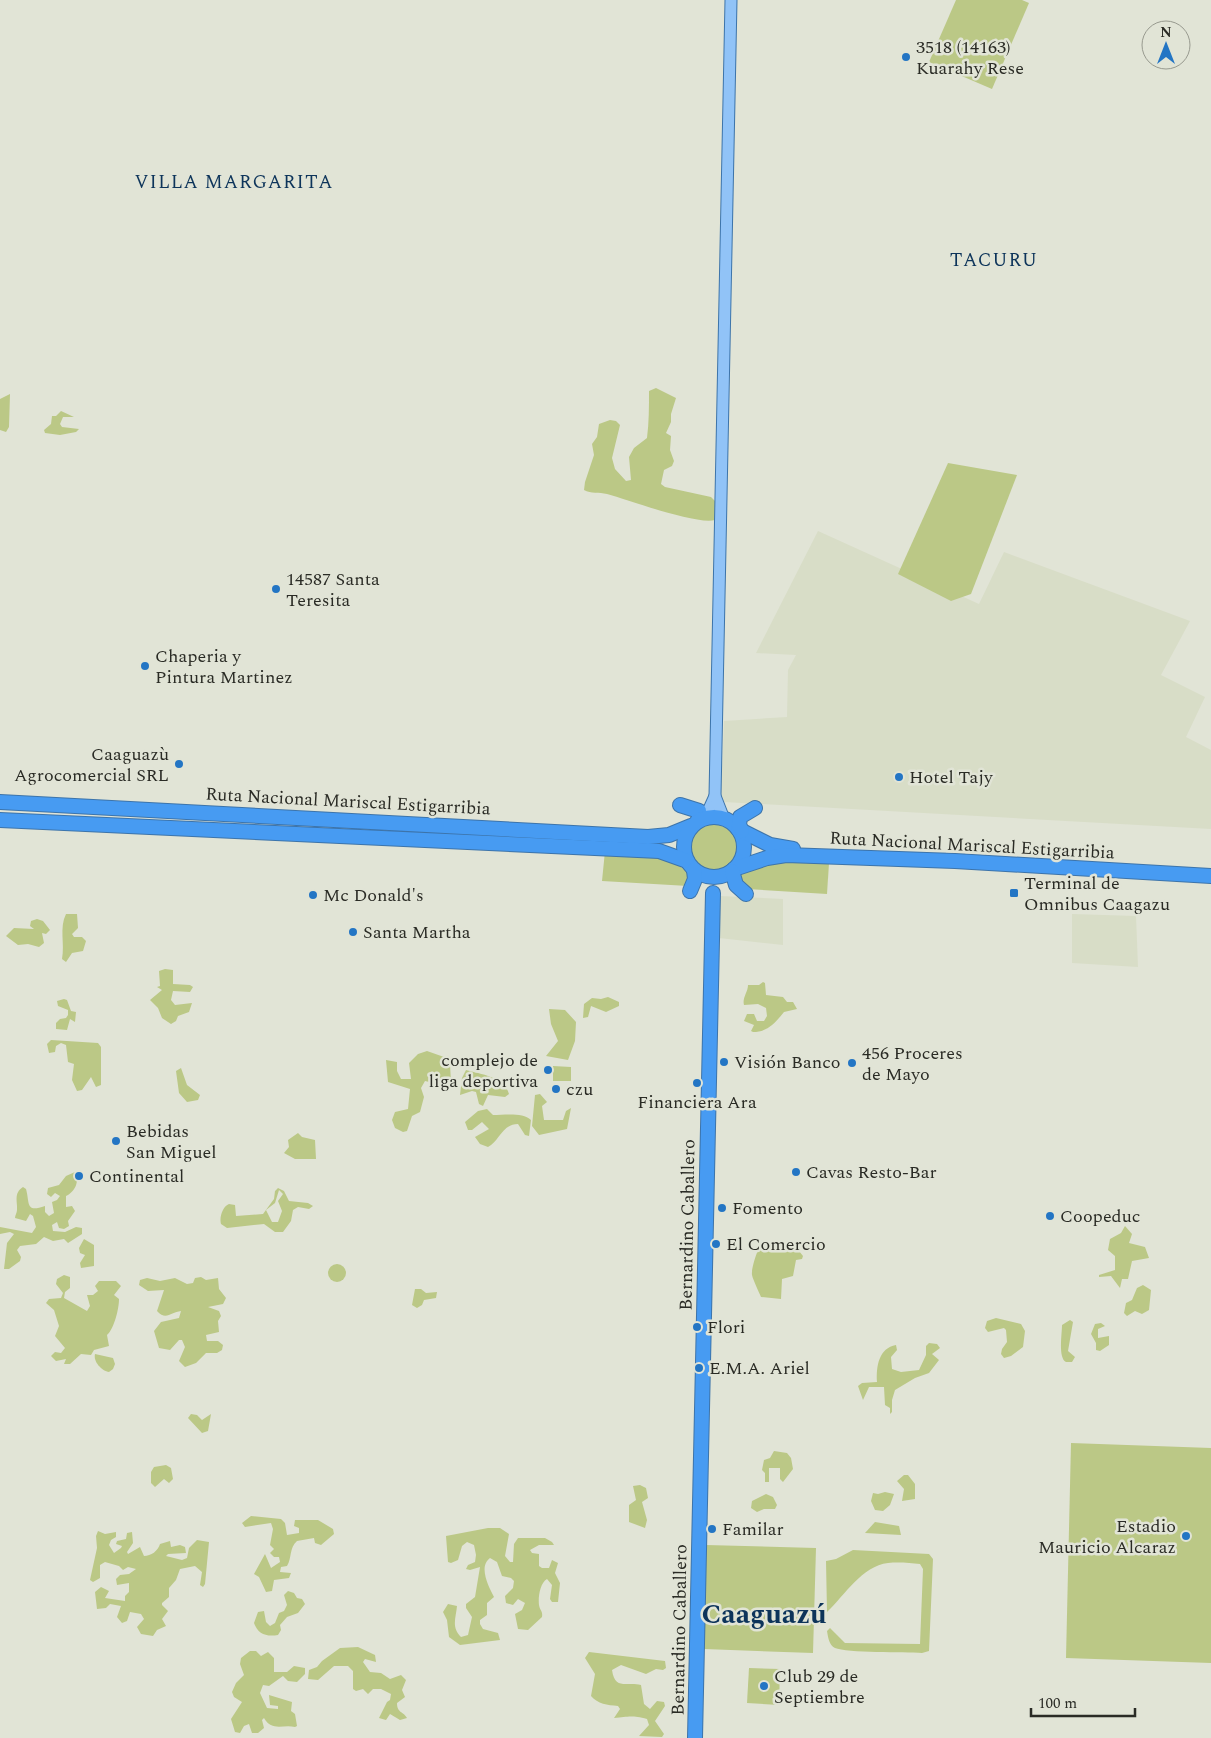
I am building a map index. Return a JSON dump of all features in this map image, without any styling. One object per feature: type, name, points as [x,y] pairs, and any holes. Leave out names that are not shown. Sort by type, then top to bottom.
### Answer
[{"type":"highway","name":"Ruta Nacional Mariscal Estigarribia","points":[[0,802],[648,837],[669,835],[698,822]]},
{"type":"highway","points":[[680,805],[699,811],[698,822],[683,843],[695,879],[690,891]]},
{"type":"highway","points":[[692,868],[713,893],[741,860],[744,850],[739,825],[740,817],[755,808]]},
{"type":"highway","points":[[698,822],[724,819],[740,830]]},
{"type":"highway","name":"Ruta Nacional Mariscal Estigarribia","points":[[0,820],[659,851],[692,868]]},
{"type":"highway","name":"Ruta Nacional Mariscal Estigarribia","points":[[740,830],[770,845],[783,848],[1211,868]]},
{"type":"highway","name":"Ruta Nacional Mariscal Estigarribia","points":[[732,871],[767,858],[786,855],[956,861],[1211,876]]},
{"type":"highway","points":[[692,868],[710,877],[732,871]]},
{"type":"highway","points":[[732,871],[736,885],[746,894]]},
{"type":"highway","name":"Bernardino Caballero","points":[[695,1738],[713,893]]},
{"type":"main road","points":[[724,819],[715,796],[732,0]]},
{"type":"main road","points":[[698,822],[715,796]]},
{"type":"shaded area","points":[[818,531],[979,604],[1004,552],[1190,621],[1161,675],[1205,697],[1186,737],[1211,750],[1211,829],[724,802],[721,797],[724,721],[787,717],[788,670],[796,655],[756,653]]},
{"type":"shaded area","points":[[720,896],[783,899],[783,945],[719,938]]},
{"type":"shaded area","points":[[1072,914],[1136,916],[1138,967],[1072,963]]},
{"type":"green space","points":[[956,0],[1022,0],[1029,3],[992,89],[929,62]]},
{"type":"green space","points":[[656,388],[676,398],[671,414],[671,422],[666,433],[671,436],[670,450],[674,461],[672,466],[664,470],[661,484],[665,487],[711,497],[715,501],[715,520],[706,521],[678,516],[607,494],[584,490],[594,455],[592,444],[597,437],[599,424],[610,420],[616,421],[620,425],[612,458],[615,469],[626,481],[631,480],[629,457],[634,448],[647,438],[649,391]]},
{"type":"green space","points":[[10,394],[9,427],[6,432],[0,430],[0,399]]},
{"type":"green space","points":[[61,411],[74,417],[63,417],[60,424],[62,427],[79,429],[76,432],[60,435],[45,433],[44,430],[51,424],[52,416],[56,416]]},
{"type":"green space","points":[[948,463],[1017,475],[971,594],[951,601],[898,574]]},
{"type":"green space","points":[[709,823],[719,823],[732,830],[739,843],[739,853],[732,866],[719,873],[709,873],[700,869],[693,862],[689,853],[689,843],[693,834],[700,827]]},
{"type":"green space","points":[[605,851],[651,856],[674,863],[684,869],[691,877],[688,886],[602,881]]},
{"type":"green space","points":[[775,861],[829,863],[827,894],[747,889],[741,882],[739,873]]},
{"type":"green space","points":[[66,914],[77,914],[78,928],[72,934],[74,937],[82,937],[86,941],[83,951],[72,953],[66,962],[62,959],[62,930]]},
{"type":"green space","points":[[37,919],[43,921],[50,930],[46,934],[42,933],[44,943],[39,947],[28,944],[18,945],[6,936],[14,928],[34,929],[30,926],[31,921]]},
{"type":"green space","points":[[165,969],[173,970],[173,984],[190,985],[193,987],[190,992],[173,991],[171,1000],[175,1005],[192,1003],[189,1012],[178,1016],[176,1021],[171,1024],[162,1018],[158,1008],[150,1000],[162,990],[157,987],[160,986],[159,971]]},
{"type":"green space","points":[[763,982],[765,983],[766,995],[783,997],[787,1002],[793,1002],[797,1009],[784,1012],[775,1023],[763,1030],[753,1032],[751,1031],[754,1025],[744,1021],[747,1014],[754,1014],[757,1021],[764,1021],[767,1016],[766,1008],[758,1004],[744,1005],[744,1000],[748,985],[759,985]]},
{"type":"green space","points":[[608,997],[619,1002],[619,1006],[606,1012],[591,1006],[588,1017],[583,1018],[584,1004],[592,998],[601,999]]},
{"type":"green space","points":[[67,1000],[71,1011],[76,1012],[75,1022],[70,1019],[67,1030],[56,1029],[56,1023],[68,1015],[68,1010],[58,1006],[57,1001]]},
{"type":"green space","points":[[549,1009],[565,1010],[576,1022],[575,1041],[568,1060],[546,1056],[558,1041],[551,1024]]},
{"type":"green space","points":[[51,1040],[98,1043],[101,1047],[101,1085],[96,1087],[91,1077],[82,1090],[77,1091],[72,1080],[74,1064],[68,1062],[66,1045],[61,1043],[56,1046],[55,1052],[49,1053],[47,1044]]},
{"type":"green space","points":[[427,1051],[444,1057],[450,1064],[451,1083],[442,1085],[425,1081],[421,1088],[424,1097],[420,1112],[412,1116],[407,1131],[403,1132],[395,1128],[392,1120],[395,1112],[408,1109],[410,1089],[388,1082],[386,1060],[397,1062],[397,1071],[401,1079],[411,1079],[409,1063],[418,1054]]},
{"type":"green space","points":[[553,1066],[571,1067],[571,1081],[553,1081]]},
{"type":"green space","points":[[181,1068],[187,1085],[200,1095],[198,1100],[187,1102],[179,1093],[176,1071]]},
{"type":"green space","points":[[466,1070],[497,1080],[507,1088],[509,1094],[505,1097],[488,1095],[483,1106],[479,1104],[476,1092],[472,1091],[460,1095],[462,1078]]},
{"type":"green space","points":[[540,1094],[547,1102],[542,1106],[544,1120],[563,1120],[566,1111],[571,1108],[567,1129],[539,1135],[532,1126],[535,1095]]},
{"type":"green space","points":[[487,1109],[493,1115],[513,1114],[528,1117],[531,1120],[529,1136],[525,1135],[518,1124],[504,1130],[492,1145],[488,1147],[480,1144],[475,1137],[489,1129],[482,1122],[472,1130],[468,1130],[465,1122],[478,1111]]},
{"type":"green space","points":[[298,1133],[302,1137],[315,1140],[316,1159],[295,1159],[284,1153],[289,1147],[288,1140]]},
{"type":"green space","points":[[75,1172],[76,1186],[66,1196],[66,1207],[72,1206],[75,1211],[68,1221],[69,1226],[64,1229],[59,1228],[57,1222],[52,1225],[53,1231],[65,1232],[76,1227],[82,1228],[82,1234],[68,1243],[64,1239],[53,1241],[44,1237],[36,1244],[20,1246],[17,1250],[21,1257],[20,1261],[9,1269],[4,1269],[7,1243],[14,1234],[10,1232],[0,1234],[0,1227],[32,1233],[36,1227],[33,1216],[30,1214],[26,1221],[15,1218],[17,1195],[20,1189],[23,1187],[26,1189],[28,1202],[31,1207],[39,1208],[45,1206],[45,1212],[49,1216],[54,1213],[52,1202],[60,1196],[55,1193],[51,1197],[47,1194],[48,1188],[59,1185],[66,1176]]},
{"type":"green space","points":[[278,1188],[284,1191],[289,1201],[308,1203],[313,1206],[309,1209],[298,1207],[293,1210],[291,1221],[283,1232],[275,1232],[264,1224],[227,1228],[221,1224],[222,1212],[229,1204],[235,1205],[236,1216],[263,1214],[274,1199],[275,1191]],"holes":[[[279,1190],[283,1194],[278,1201],[282,1211],[278,1222],[272,1222],[266,1210],[275,1203]]]},
{"type":"green space","points":[[1125,1226],[1132,1234],[1129,1243],[1145,1247],[1149,1258],[1132,1261],[1128,1279],[1122,1279],[1120,1288],[1111,1276],[1099,1277],[1099,1275],[1115,1270],[1115,1256],[1108,1250],[1110,1239],[1121,1233]]},
{"type":"green space","points":[[84,1239],[94,1245],[94,1266],[81,1268],[80,1263],[85,1255],[80,1253],[79,1248]]},
{"type":"green space","points":[[763,1242],[799,1251],[803,1256],[802,1259],[796,1260],[793,1276],[782,1279],[781,1299],[761,1297],[753,1277],[752,1272],[755,1258]]},
{"type":"green space","points":[[337,1264],[343,1267],[346,1273],[343,1279],[337,1282],[331,1279],[328,1273],[331,1267]]},
{"type":"green space","points":[[64,1275],[70,1277],[70,1288],[65,1292],[64,1298],[87,1311],[90,1306],[87,1295],[93,1295],[98,1291],[95,1286],[99,1281],[116,1281],[121,1286],[114,1295],[119,1299],[119,1303],[114,1324],[107,1335],[109,1346],[94,1350],[91,1355],[81,1354],[70,1364],[64,1364],[66,1359],[56,1361],[51,1356],[55,1352],[61,1353],[65,1348],[55,1336],[59,1326],[54,1310],[46,1303],[49,1299],[61,1298],[63,1293],[56,1284],[57,1279]]},
{"type":"green space","points":[[201,1277],[206,1280],[218,1278],[219,1289],[226,1298],[223,1304],[208,1307],[219,1311],[221,1316],[218,1321],[219,1332],[206,1335],[207,1341],[218,1341],[223,1345],[222,1350],[217,1353],[206,1353],[196,1363],[185,1367],[179,1361],[185,1347],[182,1340],[179,1340],[170,1350],[159,1348],[154,1331],[161,1322],[179,1318],[181,1311],[166,1316],[160,1314],[157,1311],[164,1290],[148,1291],[139,1285],[140,1280],[147,1278],[160,1281],[175,1278],[187,1284],[193,1283],[195,1278]]},
{"type":"green space","points":[[1143,1285],[1151,1290],[1149,1310],[1142,1314],[1135,1311],[1127,1316],[1124,1313],[1126,1303],[1132,1300],[1137,1288]]},
{"type":"green space","points":[[415,1289],[421,1289],[426,1293],[437,1292],[436,1298],[424,1300],[422,1305],[417,1308],[412,1305]]},
{"type":"green space","points":[[996,1318],[1021,1324],[1025,1331],[1023,1347],[1011,1356],[1004,1358],[1001,1354],[1007,1342],[1006,1330],[1004,1328],[988,1332],[985,1328],[987,1321]]},
{"type":"green space","points":[[1070,1320],[1073,1322],[1068,1351],[1075,1357],[1072,1362],[1066,1362],[1061,1351],[1062,1325]]},
{"type":"green space","points":[[1101,1323],[1105,1326],[1098,1329],[1098,1338],[1109,1336],[1109,1345],[1100,1351],[1096,1350],[1096,1343],[1091,1334],[1095,1324]]},
{"type":"green space","points":[[929,1343],[937,1344],[940,1348],[932,1354],[939,1360],[929,1373],[915,1378],[895,1390],[892,1400],[892,1412],[890,1414],[890,1408],[885,1405],[884,1387],[869,1387],[863,1400],[858,1386],[862,1383],[877,1382],[878,1364],[886,1350],[896,1345],[897,1350],[891,1357],[892,1369],[901,1372],[919,1370],[926,1355],[926,1346]]},
{"type":"green space","points":[[95,1354],[113,1358],[115,1364],[113,1369],[109,1372],[101,1368],[95,1360]]},
{"type":"green space","points":[[191,1414],[197,1415],[202,1420],[211,1414],[208,1431],[202,1433],[188,1418]]},
{"type":"green space","points":[[1071,1443],[1211,1448],[1211,1663],[1066,1658]]},
{"type":"green space","points":[[774,1451],[787,1453],[791,1458],[793,1469],[783,1482],[780,1479],[780,1468],[769,1468],[769,1482],[765,1482],[765,1473],[762,1470],[764,1460],[770,1458]]},
{"type":"green space","points":[[166,1465],[171,1468],[173,1479],[169,1483],[164,1479],[155,1487],[151,1483],[151,1472],[154,1467]]},
{"type":"green space","points":[[904,1475],[908,1475],[915,1484],[915,1499],[902,1501],[904,1489],[897,1481]]},
{"type":"green space","points":[[640,1485],[646,1488],[648,1498],[642,1502],[647,1520],[645,1528],[629,1522],[629,1505],[636,1500],[633,1486]]},
{"type":"green space","points":[[885,1492],[894,1494],[890,1505],[883,1511],[875,1510],[871,1501],[873,1493]]},
{"type":"green space","points":[[766,1494],[773,1497],[777,1505],[775,1509],[764,1509],[757,1512],[751,1508],[752,1501]]},
{"type":"green space","points":[[251,1516],[281,1519],[285,1523],[287,1535],[299,1533],[299,1528],[294,1526],[295,1520],[318,1520],[333,1529],[334,1534],[321,1545],[315,1543],[314,1538],[297,1541],[294,1544],[287,1566],[281,1567],[280,1572],[291,1573],[289,1578],[274,1580],[272,1591],[266,1592],[259,1577],[254,1574],[265,1554],[271,1568],[280,1562],[279,1557],[274,1557],[270,1553],[274,1549],[270,1545],[273,1529],[271,1523],[245,1527],[242,1523]]},
{"type":"green space","points":[[875,1522],[899,1526],[901,1535],[865,1533]]},
{"type":"green space","points":[[488,1528],[500,1528],[509,1534],[505,1556],[510,1562],[513,1562],[514,1544],[518,1538],[545,1538],[552,1542],[554,1545],[539,1545],[530,1550],[532,1553],[539,1554],[539,1566],[542,1568],[549,1568],[552,1560],[558,1563],[555,1573],[560,1583],[558,1602],[552,1602],[550,1599],[552,1585],[547,1579],[541,1587],[539,1594],[542,1617],[528,1630],[518,1629],[515,1614],[522,1610],[525,1603],[518,1599],[513,1605],[506,1603],[505,1596],[513,1588],[514,1581],[511,1578],[502,1576],[497,1562],[490,1558],[485,1566],[485,1572],[487,1583],[494,1597],[487,1603],[487,1615],[480,1620],[480,1624],[483,1629],[498,1633],[500,1640],[460,1645],[449,1637],[447,1620],[443,1612],[448,1604],[457,1606],[456,1630],[461,1637],[468,1635],[472,1617],[466,1608],[466,1604],[475,1597],[480,1567],[470,1570],[466,1569],[468,1565],[475,1562],[476,1555],[474,1545],[467,1542],[462,1546],[458,1560],[451,1563],[448,1562],[446,1536]]},
{"type":"green space","points":[[98,1531],[105,1534],[116,1532],[116,1537],[111,1540],[109,1545],[114,1553],[122,1546],[116,1544],[117,1541],[126,1539],[127,1533],[132,1532],[133,1543],[127,1552],[128,1554],[140,1547],[144,1556],[149,1555],[156,1551],[160,1544],[170,1541],[171,1547],[180,1545],[185,1547],[186,1553],[168,1554],[166,1556],[182,1560],[187,1558],[189,1548],[197,1540],[209,1542],[205,1584],[203,1587],[200,1585],[202,1572],[195,1566],[180,1569],[176,1580],[169,1588],[169,1597],[162,1603],[168,1611],[162,1619],[166,1626],[157,1630],[153,1636],[141,1634],[137,1627],[144,1619],[141,1614],[130,1612],[127,1621],[122,1623],[117,1617],[121,1606],[110,1604],[106,1608],[97,1609],[95,1592],[101,1587],[109,1591],[105,1598],[125,1601],[125,1596],[129,1592],[129,1583],[117,1585],[116,1579],[120,1575],[129,1574],[136,1569],[128,1567],[123,1570],[119,1566],[105,1562],[100,1565],[100,1578],[93,1582],[90,1580],[97,1548],[96,1536]]},
{"type":"green space","points":[[706,1545],[816,1548],[813,1653],[704,1649]]},
{"type":"green space","points":[[853,1550],[929,1554],[933,1559],[929,1651],[922,1653],[863,1652],[841,1650],[831,1645],[827,1631],[830,1628],[845,1643],[920,1644],[923,1569],[920,1564],[888,1563],[879,1565],[862,1575],[827,1612],[826,1561],[836,1559]]},
{"type":"green space","points":[[288,1591],[294,1593],[297,1598],[302,1599],[305,1604],[298,1613],[287,1617],[280,1625],[281,1630],[278,1635],[270,1636],[260,1632],[254,1623],[258,1612],[264,1611],[266,1622],[270,1626],[275,1623],[279,1613],[284,1611],[287,1605],[284,1595]]},
{"type":"green space","points":[[358,1647],[375,1655],[376,1662],[365,1659],[363,1662],[370,1672],[381,1673],[390,1679],[401,1675],[406,1680],[402,1690],[405,1697],[397,1703],[397,1706],[407,1718],[400,1720],[390,1714],[386,1720],[379,1718],[387,1702],[390,1700],[391,1694],[381,1689],[373,1689],[368,1694],[363,1689],[356,1691],[353,1689],[353,1671],[348,1666],[334,1666],[318,1680],[308,1679],[309,1670],[317,1667],[340,1648]]},
{"type":"green space","points":[[250,1651],[256,1651],[261,1656],[268,1652],[274,1658],[274,1672],[287,1672],[294,1666],[305,1668],[305,1674],[297,1682],[288,1681],[283,1676],[269,1686],[263,1685],[260,1693],[267,1708],[278,1709],[278,1706],[270,1705],[269,1695],[292,1702],[291,1711],[295,1714],[297,1726],[278,1727],[271,1725],[264,1718],[262,1720],[264,1728],[258,1733],[252,1733],[249,1724],[244,1726],[240,1733],[235,1732],[231,1719],[242,1702],[234,1697],[232,1692],[236,1683],[244,1675],[240,1664],[241,1658]]},
{"type":"green space","points":[[589,1652],[665,1661],[666,1668],[663,1670],[656,1669],[646,1674],[621,1665],[612,1670],[616,1681],[619,1683],[641,1685],[644,1704],[650,1709],[657,1701],[664,1702],[665,1706],[655,1721],[664,1734],[662,1737],[639,1736],[649,1725],[647,1719],[633,1717],[614,1718],[620,1709],[618,1706],[606,1705],[591,1696],[595,1674],[585,1658]]},
{"type":"green space","name":"Club 29 de Septiembre","points":[[749,1668],[780,1669],[779,1705],[747,1703]]},
{"type":"place","name":"3518 (14163) Kuarahy Rese","points":[[906,57]]},
{"type":"place","name":"14587 Santa Teresita","points":[[276,589]]},
{"type":"place","name":"Chaperia y Pintura Martinez","points":[[145,666]]},
{"type":"place","name":"Caaguazù Agrocomercial SRL","points":[[179,764]]},
{"type":"place","name":"Hotel Tajy","points":[[899,777]]},
{"type":"place","name":"Terminal de Omnibus Caagazu","points":[[1014,893]]},
{"type":"place","name":"Mc Donald's","points":[[313,895]]},
{"type":"place","name":"Santa Martha","points":[[353,932]]},
{"type":"place","name":"Visión Banco","points":[[724,1062]]},
{"type":"place","name":"456 Proceres de Mayo","points":[[852,1063]]},
{"type":"place","name":"complejo de liga deportiva","points":[[548,1070]]},
{"type":"place","name":"Financiera Ara","points":[[697,1083]]},
{"type":"place","name":"czu","points":[[556,1089]]},
{"type":"place","name":"Bebidas San Miguel","points":[[116,1141]]},
{"type":"place","name":"Cavas Resto-Bar","points":[[796,1172]]},
{"type":"place","name":"Continental","points":[[79,1176]]},
{"type":"place","name":"Fomento","points":[[722,1208]]},
{"type":"place","name":"Coopeduc","points":[[1050,1216]]},
{"type":"place","name":"El Comercio","points":[[716,1244]]},
{"type":"place","name":"Flori","points":[[697,1327]]},
{"type":"place","name":"E.M.A. Ariel","points":[[699,1368]]},
{"type":"place","name":"Familar","points":[[712,1529]]},
{"type":"place","name":"Estadio Mauricio Alcaraz","points":[[1186,1536]]},
{"type":"place","name":"Club 29 de Septiembre","points":[[764,1686]]},
{"type":"district","name":"VILLA MARGARITA","points":[[234,181]]},
{"type":"district","name":"TACURU","points":[[994,259]]},
{"type":"district","name":"Caaguazú","points":[[764,1613]]}]
